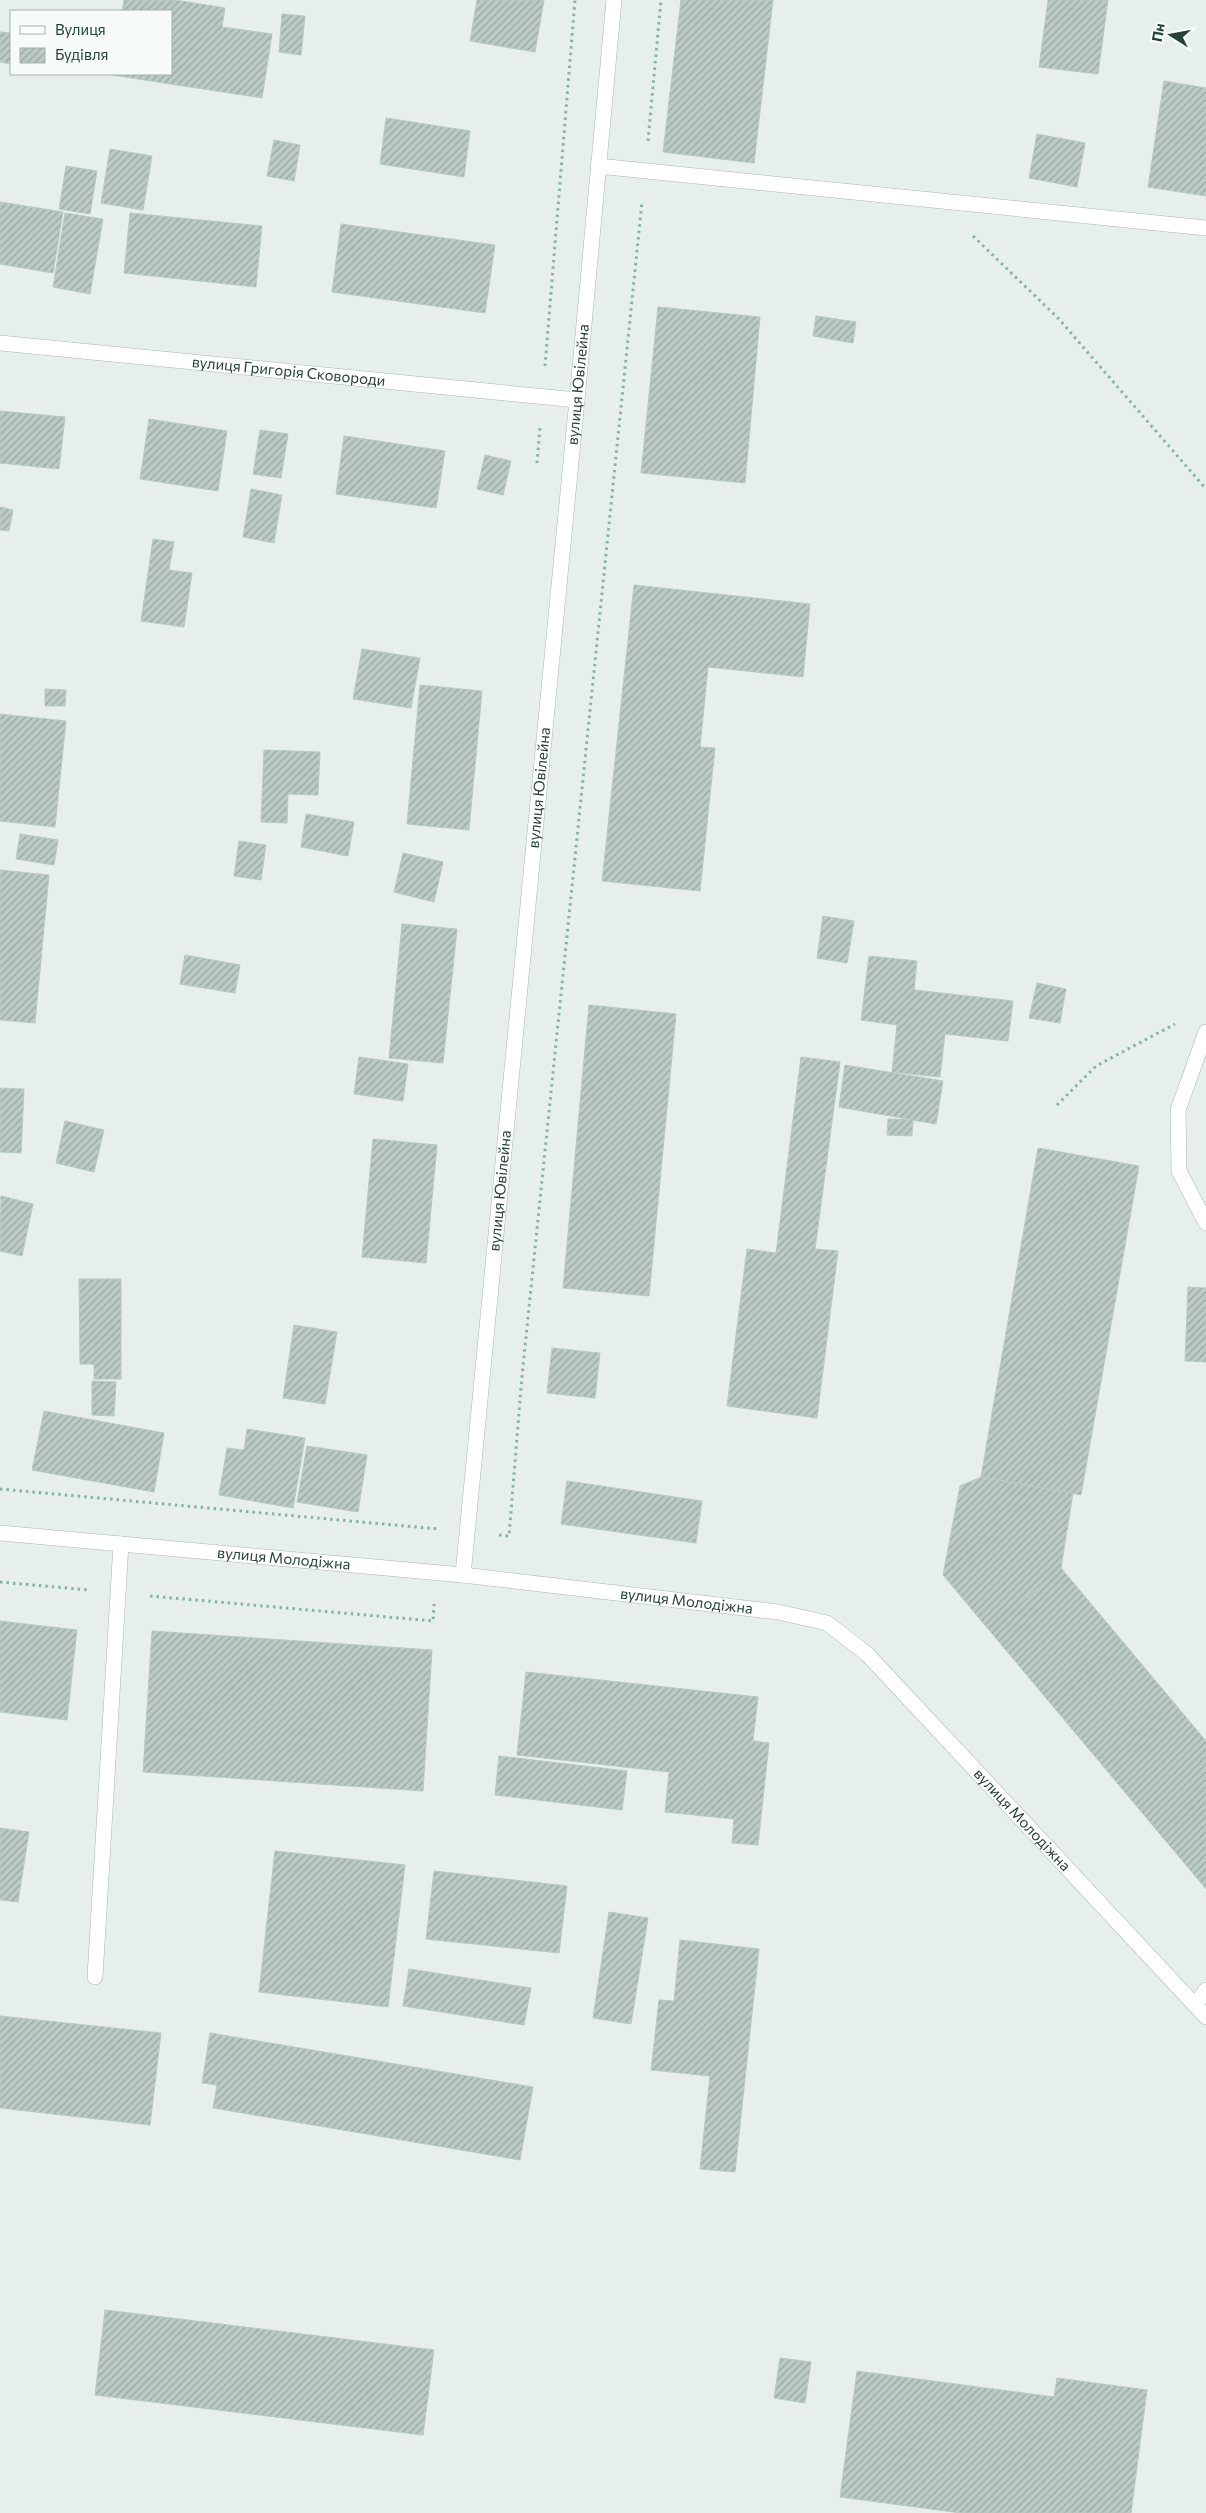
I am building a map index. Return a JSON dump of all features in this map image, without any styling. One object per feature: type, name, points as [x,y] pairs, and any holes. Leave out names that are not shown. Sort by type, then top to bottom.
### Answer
[{"type":"street","name":"вулиця Ювілейна","points":[[463,1575],[578,400],[614,0]]},
{"type":"street","points":[[598,166],[1206,228]]},
{"type":"street","name":"вулиця Григорія Сковороди","points":[[0,342],[578,400]]},
{"type":"street","points":[[1206,1032],[1178,1110],[1179,1171],[1206,1223]]},
{"type":"street","name":"вулиця Молодіжна","points":[[0,1534],[437,1572],[778,1612],[827,1623],[868,1654],[1206,2016]]},
{"type":"street","points":[[94,1977],[121,1544]]},
{"type":"street","points":[[1195,2005],[1206,1990]]},
{"type":"path","points":[[537,464],[575,0]]},
{"type":"path","points":[[973,235],[1058,318],[1206,489]]},
{"type":"path","points":[[1056,1104],[1096,1066],[1181,1021]]},
{"type":"path","points":[[0,1582],[433,1621],[442,1520]]},
{"type":"building","points":[[124,0],[175,0],[225,8],[222,27],[272,34],[262,98],[112,75],[172,75],[172,10],[122,10]]},
{"type":"building","points":[[477,0],[544,0],[535,52],[470,41]]},
{"type":"building","points":[[681,0],[773,0],[754,163],[663,152]]},
{"type":"building","points":[[1048,0],[1108,0],[1098,74],[1039,67]]},
{"type":"building","points":[[282,14],[305,16],[301,55],[279,52]]},
{"type":"building","points":[[0,32],[10,33],[10,64],[0,62]]},
{"type":"building","points":[[1164,81],[1206,88],[1206,196],[1148,187]]},
{"type":"building","points":[[386,118],[470,131],[464,177],[380,164]]},
{"type":"building","points":[[1037,134],[1085,143],[1077,187],[1029,178]]},
{"type":"building","points":[[274,140],[300,145],[294,181],[267,176]]},
{"type":"building","points":[[110,149],[152,156],[143,210],[101,203]]},
{"type":"building","points":[[66,166],[97,171],[90,214],[59,209]]},
{"type":"building","points":[[0,202],[63,212],[53,273],[0,264]]},
{"type":"building","points":[[65,213],[103,219],[90,294],[53,287]]},
{"type":"building","points":[[130,213],[262,226],[256,287],[124,273]]},
{"type":"building","points":[[341,224],[495,245],[485,313],[332,292]]},
{"type":"building","points":[[658,307],[760,317],[745,483],[641,473]]},
{"type":"building","points":[[816,316],[856,322],[853,343],[813,336]]},
{"type":"building","points":[[0,411],[65,417],[59,469],[0,463]]},
{"type":"building","points":[[149,419],[227,431],[218,491],[140,479]]},
{"type":"building","points":[[260,430],[288,434],[281,478],[253,474]]},
{"type":"building","points":[[344,436],[445,451],[436,508],[336,494]]},
{"type":"building","points":[[485,455],[511,461],[503,495],[477,489]]},
{"type":"building","points":[[251,489],[282,495],[274,543],[243,537]]},
{"type":"building","points":[[0,507],[13,510],[9,531],[0,530]]},
{"type":"building","points":[[153,539],[174,542],[169,570],[192,573],[184,627],[141,621]]},
{"type":"building","points":[[634,585],[810,604],[803,677],[708,667],[700,747],[715,748],[700,891],[602,881]]},
{"type":"building","points":[[362,649],[420,658],[411,708],[353,699]]},
{"type":"building","points":[[420,685],[482,691],[469,830],[407,824]]},
{"type":"building","points":[[45,689],[66,690],[65,706],[45,706]]},
{"type":"building","points":[[0,714],[66,721],[55,827],[0,821]]},
{"type":"building","points":[[264,750],[320,752],[318,795],[288,794],[287,823],[261,822]]},
{"type":"building","points":[[306,814],[354,822],[348,856],[301,847]]},
{"type":"building","points":[[20,834],[58,840],[54,865],[16,859]]},
{"type":"building","points":[[239,841],[266,845],[261,880],[234,876]]},
{"type":"building","points":[[403,853],[443,862],[434,902],[394,892]]},
{"type":"building","points":[[0,870],[49,875],[35,1023],[0,1020]]},
{"type":"building","points":[[823,916],[854,921],[847,963],[817,958]]},
{"type":"building","points":[[402,924],[457,929],[443,1063],[389,1058]]},
{"type":"building","points":[[185,955],[240,965],[235,993],[180,984]]},
{"type":"building","points":[[869,956],[917,961],[914,990],[1013,1001],[1008,1041],[945,1034],[940,1077],[892,1072],[897,1025],[861,1020]]},
{"type":"building","points":[[1037,983],[1066,989],[1060,1023],[1029,1018]]},
{"type":"building","points":[[589,1005],[676,1014],[649,1296],[563,1288]]},
{"type":"building","points":[[359,1057],[408,1064],[403,1101],[354,1094]]},
{"type":"building","points":[[801,1057],[840,1062],[815,1249],[838,1251],[817,1418],[727,1406],[747,1249],[776,1253]]},
{"type":"building","points":[[845,1065],[943,1081],[936,1124],[839,1107]]},
{"type":"building","points":[[0,1088],[24,1089],[21,1153],[0,1152]]},
{"type":"building","points":[[888,1119],[913,1120],[912,1136],[887,1135]]},
{"type":"building","points":[[65,1121],[104,1130],[94,1172],[56,1163]]},
{"type":"building","points":[[373,1139],[437,1145],[426,1263],[362,1257]]},
{"type":"building","points":[[1038,1148],[1139,1166],[1081,1495],[981,1477]]},
{"type":"building","points":[[1,1196],[33,1204],[22,1256],[0,1251]]},
{"type":"building","points":[[79,1279],[121,1279],[121,1379],[94,1379],[94,1364],[80,1364]]},
{"type":"building","points":[[1188,1287],[1206,1288],[1206,1362],[1185,1361]]},
{"type":"building","points":[[294,1325],[337,1332],[325,1404],[283,1398]]},
{"type":"building","points":[[552,1348],[600,1353],[595,1398],[547,1393]]},
{"type":"building","points":[[92,1381],[116,1382],[114,1416],[92,1415]]},
{"type":"building","points":[[44,1411],[164,1433],[154,1492],[32,1470]]},
{"type":"building","points":[[247,1429],[305,1438],[293,1508],[219,1495],[227,1448],[244,1450]]},
{"type":"building","points":[[307,1446],[367,1455],[358,1512],[297,1502]]},
{"type":"building","points":[[981,1477],[1073,1493],[1061,1568],[989,1630],[943,1575],[960,1486]]},
{"type":"building","points":[[567,1481],[702,1501],[696,1543],[561,1524]]},
{"type":"building","points":[[1061,1568],[1206,1741],[1206,1889],[989,1630]]},
{"type":"building","points":[[0,1621],[77,1630],[67,1720],[0,1712]]},
{"type":"building","points":[[152,1631],[432,1650],[423,1791],[143,1772]]},
{"type":"building","points":[[526,1672],[758,1697],[753,1741],[769,1743],[758,1845],[732,1843],[734,1819],[665,1812],[669,1772],[517,1755]]},
{"type":"building","points":[[499,1756],[627,1771],[622,1810],[495,1795]]},
{"type":"building","points":[[0,1828],[29,1832],[18,1902],[0,1900]]},
{"type":"building","points":[[275,1851],[405,1865],[388,2007],[259,1992]]},
{"type":"building","points":[[434,1871],[567,1886],[559,1953],[426,1939]]},
{"type":"building","points":[[609,1912],[648,1918],[631,2024],[593,2018]]},
{"type":"building","points":[[680,1940],[759,1949],[735,2172],[700,2169],[710,2076],[651,2070],[659,2000],[674,2001]]},
{"type":"building","points":[[409,1969],[531,1988],[524,2025],[403,2006]]},
{"type":"building","points":[[0,2016],[161,2033],[150,2125],[0,2108]]},
{"type":"building","points":[[210,2033],[533,2087],[520,2160],[213,2108],[217,2085],[202,2083]]},
{"type":"building","points":[[105,2310],[434,2350],[423,2435],[95,2395]]},
{"type":"building","points":[[780,2358],[811,2362],[805,2403],[774,2398]]},
{"type":"building","points":[[857,2371],[1054,2397],[1057,2378],[1147,2390],[1131,2513],[961,2513],[840,2497]]}]
